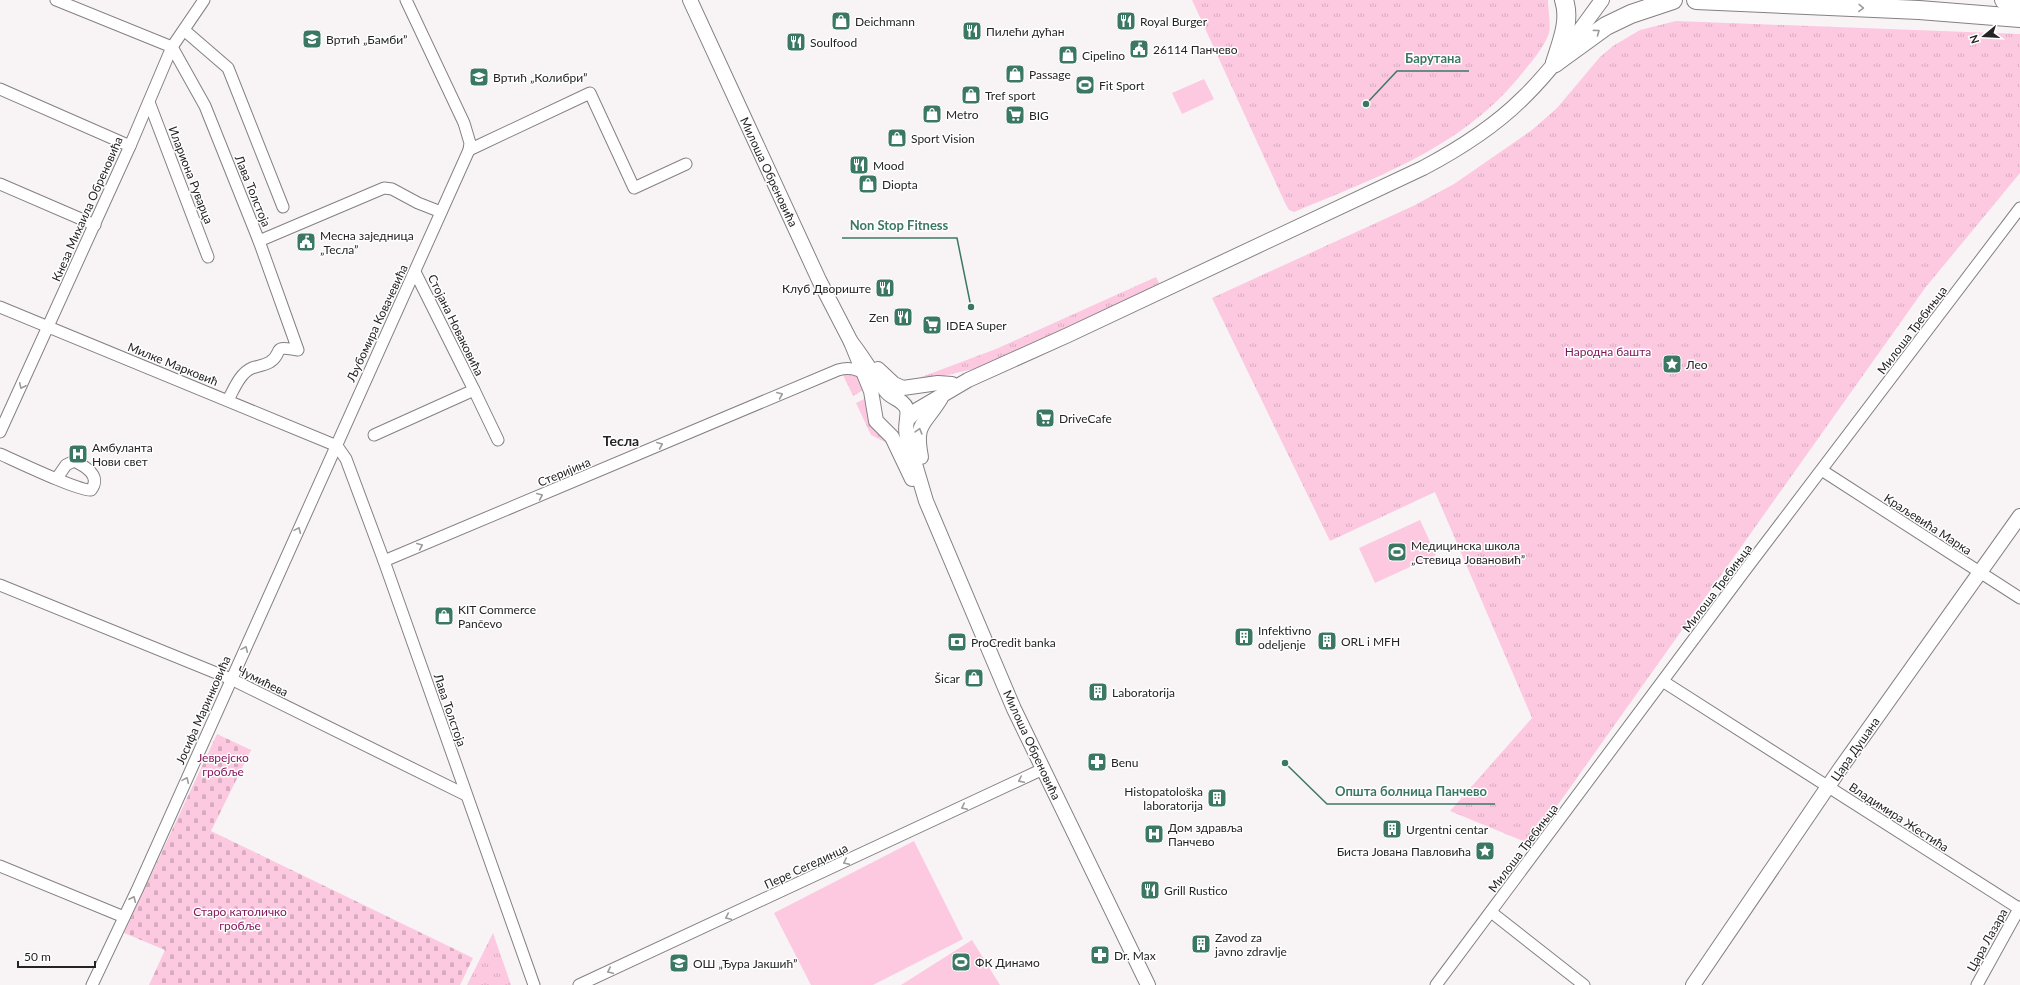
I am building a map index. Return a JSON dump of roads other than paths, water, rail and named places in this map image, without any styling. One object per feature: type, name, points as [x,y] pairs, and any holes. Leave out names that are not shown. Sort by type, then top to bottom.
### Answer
[{"type":"main road","points":[[1555,63],[1565,32],[1567,15],[1564,0]]},
{"type":"main road","points":[[1555,63],[1606,26],[1642,10],[1673,0]]},
{"type":"main road","points":[[1696,0],[1920,10],[2020,18]]},
{"type":"main road","points":[[2004,0],[2020,1]]},
{"type":"street","points":[[56,0],[172,48]]},
{"type":"street","name":"Кнеза Михаила Обреновића","points":[[0,432],[95,225],[172,48],[204,0]]},
{"type":"street","points":[[406,0],[464,123],[470,143],[470,150],[590,93],[634,188],[686,164]]},
{"type":"street","name":"Милоша Обреновића","points":[[690,0],[819,280],[851,342]]},
{"type":"street","points":[[885,429],[896,430],[917,410],[968,380],[1068,335],[1423,168],[1475,138],[1523,99],[1555,63],[1602,0]]},
{"type":"street","points":[[184,30],[228,68],[283,206]]},
{"type":"street","name":"Лава Толстоја","points":[[172,48],[205,106],[259,242],[298,350],[283,347],[279,348],[272,361],[247,370],[242,375],[228,400]]},
{"type":"street","points":[[0,89],[130,146]]},
{"type":"street","name":"Илариона Руварца","points":[[149,102],[208,257]]},
{"type":"street","name":"Љубомира Ковачевића","points":[[337,446],[470,150]]},
{"type":"street","points":[[0,184],[95,225]]},
{"type":"street","points":[[259,242],[384,188],[392,189],[418,203],[441,212]]},
{"type":"street","name":"Милоша Требињца","points":[[1439,984],[1491,912],[1664,682],[1743,573],[1823,471],[2020,208]]},
{"type":"street","name":"Стојана Новаковића","points":[[415,272],[498,440]]},
{"type":"street","name":"Милке Марковић","points":[[0,307],[337,446]]},
{"type":"street","points":[[851,342],[887,392],[896,398],[906,408],[907,437],[926,501]]},
{"type":"street","points":[[851,342],[873,398],[876,421],[885,429],[896,443],[910,474],[926,501]]},
{"type":"street","points":[[863,358],[894,384],[903,388],[938,383],[952,384]]},
{"type":"street","name":"Стеријина","points":[[384,561],[838,370],[848,368],[864,374]]},
{"type":"street","points":[[875,410],[882,400],[910,397],[968,380]]},
{"type":"street","name":"Стојана Новаковића","points":[[374,435],[474,390]]},
{"type":"street","points":[[921,483],[922,462],[917,441],[918,430],[943,395]]},
{"type":"street","name":"Лава Толстоја","points":[[337,446],[346,458],[384,561],[534,985]]},
{"type":"street","name":"Јосифа Маринковића","points":[[92,985],[337,446]]},
{"type":"street","points":[[0,454],[57,478]]},
{"type":"street","name":"Краљевића Марка","points":[[1823,471],[2020,598]]},
{"type":"street","name":"Милоша Обреновића","points":[[926,501],[1014,709],[1148,985]]},
{"type":"street","name":"Цара Душана","points":[[1693,985],[1828,787],[2020,516]]},
{"type":"street","name":"Чумићева","points":[[0,584],[231,679],[466,795]]},
{"type":"street","name":"Владимира Жестића","points":[[1664,682],[2020,908]]},
{"type":"street","name":"Пере Сегединца","points":[[579,985],[1043,769]]},
{"type":"street","points":[[0,866],[124,916]]},
{"type":"street","name":"Цара Лазара","points":[[1977,985],[2020,908]]},
{"type":"street","points":[[1491,912],[1584,985]]},
{"type":"place","name":"Deichmann","points":[[841,21]]},
{"type":"place","name":"Royal Burger","points":[[1126,21]]},
{"type":"place","name":"Пилећи дућан","points":[[972,31]]},
{"type":"place","name":"Вртић „Бамби”","points":[[312,39]]},
{"type":"place","name":"Soulfood","points":[[796,42]]},
{"type":"place","name":"26114 Панчево","points":[[1139,49]]},
{"type":"place","name":"Cipelino","points":[[1068,55]]},
{"type":"place","name":"Passage","points":[[1015,74]]},
{"type":"place","name":"Вртић „Колибри”","points":[[479,77]]},
{"type":"place","name":"Fit Sport","points":[[1085,85]]},
{"type":"place","name":"Tref sport","points":[[971,95]]},
{"type":"place","name":"Барутана","points":[[1366,104]]},
{"type":"place","name":"Metro","points":[[932,114]]},
{"type":"place","name":"BIG","points":[[1015,115]]},
{"type":"place","name":"Sport Vision","points":[[897,138]]},
{"type":"place","name":"Mood","points":[[859,165]]},
{"type":"place","name":"Diopta","points":[[868,184]]},
{"type":"place","name":"Месна заједница „Тесла”","points":[[306,242]]},
{"type":"place","name":"Клуб Двориште","points":[[885,288]]},
{"type":"place","name":"Non Stop Fitness","points":[[971,307]]},
{"type":"place","name":"Zen","points":[[903,317]]},
{"type":"place","name":"IDEA Super","points":[[932,325]]},
{"type":"place","name":"Лео","points":[[1672,364]]},
{"type":"place","name":"DriveCafe","points":[[1045,418]]},
{"type":"place","name":"Амбуланта Нови свет","points":[[78,454]]},
{"type":"place","name":"Медицинска школа „Стевица Јовановић”","points":[[1397,552]]},
{"type":"place","name":"KIT Commerce Pančevo","points":[[444,616]]},
{"type":"place","name":"Infektivno odeljenje","points":[[1244,637]]},
{"type":"place","name":"ORL i MFH","points":[[1327,641]]},
{"type":"place","name":"ProCredit banka","points":[[957,642]]},
{"type":"place","name":"Šicar","points":[[974,678]]},
{"type":"place","name":"Laboratorija","points":[[1098,692]]},
{"type":"place","name":"Benu","points":[[1097,762]]},
{"type":"place","name":"Општа болница Панчево","points":[[1285,763]]},
{"type":"place","name":"Histopatološka laboratorija","points":[[1217,798]]},
{"type":"place","name":"Urgentni centar","points":[[1392,829]]},
{"type":"place","name":"Дом здравља Панчево","points":[[1154,834]]},
{"type":"place","name":"Биста Јована Павловића","points":[[1485,851]]},
{"type":"place","name":"Grill Rustico","points":[[1150,890]]},
{"type":"place","name":"Zavod za javno zdravlje","points":[[1201,944]]},
{"type":"place","name":"Dr. Max","points":[[1100,955]]},
{"type":"place","name":"ФК Динамо","points":[[961,962]]},
{"type":"place","name":"ОШ „Ђура Јакшић”","points":[[679,963]]},
{"type":"district","name":"Тесла","points":[[621,440]]},
{"type":"park label","name":"Народна башта","points":[[1608,351]]},
{"type":"park label","name":"Јеврејско гробље","points":[[223,764]]},
{"type":"park label","name":"Старо католичко гробље","points":[[240,918]]}]
